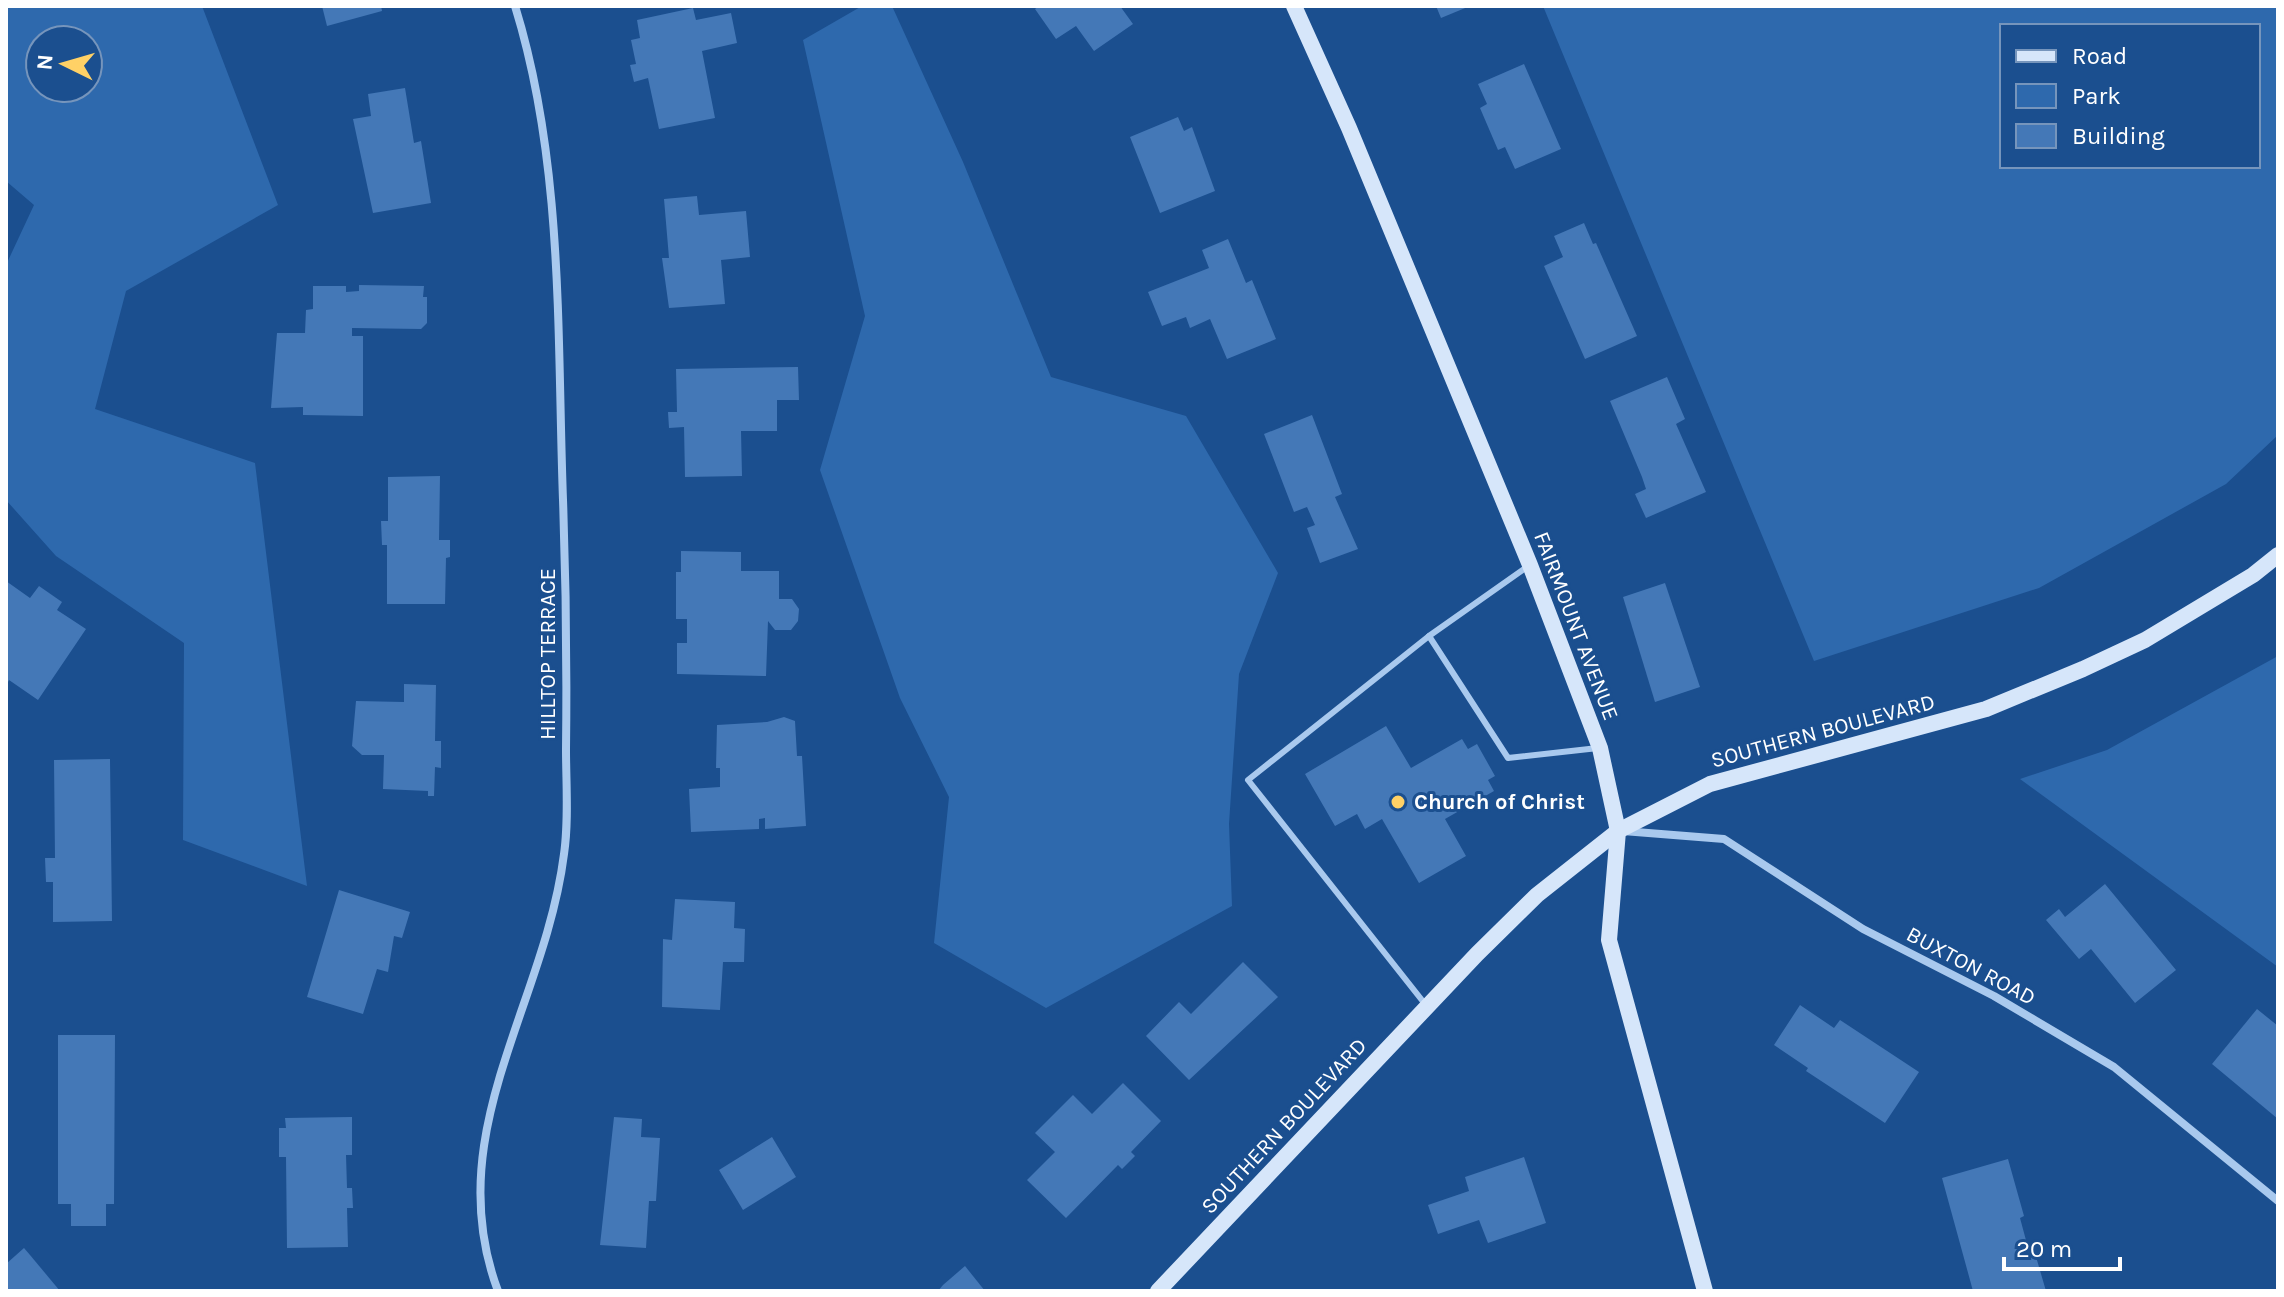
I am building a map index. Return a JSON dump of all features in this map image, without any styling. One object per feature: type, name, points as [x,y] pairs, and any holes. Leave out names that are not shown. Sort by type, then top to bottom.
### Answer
[{"type":"main road","name":"FAIRMOUNT AVENUE","points":[[1294,6],[1349,128],[1530,565],[1600,748],[1618,831],[1609,940],[1705,1291]]},
{"type":"main road","name":"SOUTHERN BOULEVARD","points":[[1158,1291],[1537,895],[1618,831],[1710,784],[1986,709],[2083,669],[2145,640],[2253,575],[2278,555]]},
{"type":"street","name":"HILLTOP TERRACE","points":[[498,1291],[488,1267],[478,1212],[482,1137],[546,940],[565,850],[568,628],[556,294],[544,126],[530,53],[515,6]]},
{"type":"street","name":"BUXTON ROAD","points":[[1618,831],[1724,839],[1863,929],[1994,996],[2114,1067],[2278,1201]]},
{"type":"lane","points":[[1427,1007],[1248,780],[1429,636],[1530,565]]},
{"type":"lane","points":[[1429,636],[1508,758],[1600,748]]},
{"type":"green space","points":[[6,6],[202,6],[278,205],[126,291],[95,409],[255,463],[307,886],[183,840],[184,643],[56,556],[6,500],[6,265],[34,205],[6,181]]},
{"type":"green space","points":[[862,6],[892,6],[963,162],[1051,377],[1186,416],[1278,573],[1239,674],[1229,824],[1232,906],[1046,1008],[934,943],[949,797],[900,698],[820,470],[865,316],[803,40]]},
{"type":"green space","points":[[1543,6],[2278,6],[2278,435],[2226,484],[2039,588],[1814,661]]},
{"type":"green space","points":[[2278,656],[2278,967],[2020,779],[2107,750]]},
{"type":"building","points":[[322,6],[381,6],[382,11],[327,26]]},
{"type":"building","points":[[1039,6],[1120,6],[1133,24],[1094,51],[1076,26],[1056,39],[1035,9]]},
{"type":"building","points":[[1436,6],[1470,6],[1441,18]]},
{"type":"building","points":[[693,8],[696,20],[731,13],[737,43],[702,51],[715,118],[659,129],[648,78],[634,82],[630,65],[636,64],[631,40],[640,38],[637,20]]},
{"type":"building","points":[[1524,64],[1561,149],[1515,169],[1505,147],[1498,150],[1480,108],[1487,104],[1478,84]]},
{"type":"building","points":[[405,88],[414,143],[421,141],[431,203],[373,213],[353,119],[371,116],[368,94]]},
{"type":"building","points":[[1178,117],[1184,131],[1192,127],[1215,191],[1160,213],[1130,137]]},
{"type":"building","points":[[697,196],[699,215],[746,211],[750,257],[721,260],[725,304],[669,308],[662,258],[669,258],[664,199]]},
{"type":"building","points":[[1584,223],[1637,336],[1585,359],[1544,266],[1563,257],[1554,236]]},
{"type":"building","points":[[1228,239],[1246,283],[1252,280],[1276,339],[1227,359],[1210,319],[1190,328],[1186,317],[1162,326],[1148,292],[1209,268],[1202,250]]},
{"type":"building","points":[[359,285],[424,286],[423,297],[427,297],[427,323],[421,329],[352,328],[352,336],[363,336],[363,416],[303,415],[303,407],[271,408],[277,333],[305,333],[306,310],[313,309],[313,286],[346,286],[346,292],[359,291]]},
{"type":"building","points":[[798,367],[799,400],[777,400],[777,431],[741,431],[742,476],[685,477],[684,427],[669,428],[668,412],[677,412],[676,369]]},
{"type":"building","points":[[1667,377],[1685,419],[1676,424],[1706,492],[1646,518],[1635,494],[1646,489],[1610,401]]},
{"type":"building","points":[[1312,415],[1342,494],[1335,497],[1358,549],[1320,563],[1307,528],[1315,525],[1307,507],[1294,512],[1264,434]]},
{"type":"building","points":[[440,476],[439,540],[450,540],[450,557],[446,558],[445,604],[387,604],[387,545],[382,545],[381,521],[388,521],[388,477]]},
{"type":"building","points":[[681,551],[741,552],[741,571],[779,571],[779,599],[792,599],[799,609],[798,621],[791,630],[775,630],[768,621],[766,676],[677,674],[677,643],[687,643],[687,619],[676,619],[676,572],[681,572]]},
{"type":"building","points":[[6,581],[30,598],[39,586],[62,602],[57,610],[86,629],[38,700],[9,680],[6,686]]},
{"type":"building","points":[[1665,583],[1700,687],[1655,702],[1623,597]]},
{"type":"building","points":[[404,684],[436,685],[435,741],[441,741],[441,768],[435,767],[434,796],[428,796],[428,791],[383,789],[384,755],[362,755],[352,746],[356,701],[404,702]]},
{"type":"building","points":[[784,717],[795,721],[797,756],[802,756],[806,826],[765,829],[765,818],[759,819],[759,829],[691,832],[689,789],[720,787],[720,768],[716,768],[717,725],[767,722]]},
{"type":"building","name":"Church of Christ","points":[[1386,726],[1411,768],[1462,739],[1468,749],[1477,744],[1495,776],[1488,780],[1494,791],[1445,819],[1466,856],[1419,883],[1382,819],[1365,829],[1357,814],[1335,826],[1305,774]]},
{"type":"building","points":[[110,759],[112,921],[53,922],[53,882],[46,882],[45,858],[55,858],[54,760]]},
{"type":"building","points":[[2105,884],[2176,970],[2135,1003],[2091,949],[2079,959],[2046,920],[2059,909],[2065,917]]},
{"type":"building","points":[[339,890],[410,912],[402,938],[394,936],[388,972],[377,969],[363,1014],[307,997]]},
{"type":"building","points":[[675,899],[735,902],[734,928],[745,929],[744,962],[723,962],[720,1010],[662,1007],[663,939],[672,940]]},
{"type":"building","points":[[1243,962],[1278,997],[1189,1080],[1146,1036],[1179,1002],[1191,1014]]},
{"type":"building","points":[[1800,1005],[1834,1028],[1840,1020],[1919,1072],[1885,1123],[1806,1071],[1808,1068],[1774,1045]]},
{"type":"building","points":[[2257,1009],[2278,1026],[2278,1119],[2212,1064]]},
{"type":"building","points":[[58,1035],[115,1035],[114,1204],[106,1204],[106,1226],[71,1226],[71,1204],[58,1204]]},
{"type":"building","points":[[1123,1083],[1161,1121],[1131,1152],[1135,1156],[1122,1169],[1118,1165],[1066,1218],[1027,1180],[1055,1152],[1035,1133],[1073,1095],[1092,1114]]},
{"type":"building","points":[[352,1117],[352,1155],[346,1155],[347,1188],[352,1188],[353,1208],[347,1208],[348,1247],[287,1248],[286,1157],[279,1157],[279,1128],[286,1128],[285,1118]]},
{"type":"building","points":[[614,1117],[642,1119],[641,1137],[660,1138],[656,1201],[649,1201],[646,1248],[600,1245]]},
{"type":"building","points":[[772,1137],[796,1177],[743,1210],[719,1170]]},
{"type":"building","points":[[1524,1157],[1546,1223],[1488,1243],[1479,1220],[1438,1234],[1428,1205],[1469,1191],[1465,1177]]},
{"type":"building","points":[[2008,1159],[2024,1216],[2020,1218],[2027,1244],[2032,1243],[2046,1291],[1973,1291],[1942,1178]]},
{"type":"building","points":[[24,1248],[60,1291],[6,1291],[6,1264]]},
{"type":"building","points":[[965,1266],[985,1291],[938,1291],[943,1285]]},
{"type":"place","name":"Church of Christ","points":[[1398,802]]}]
